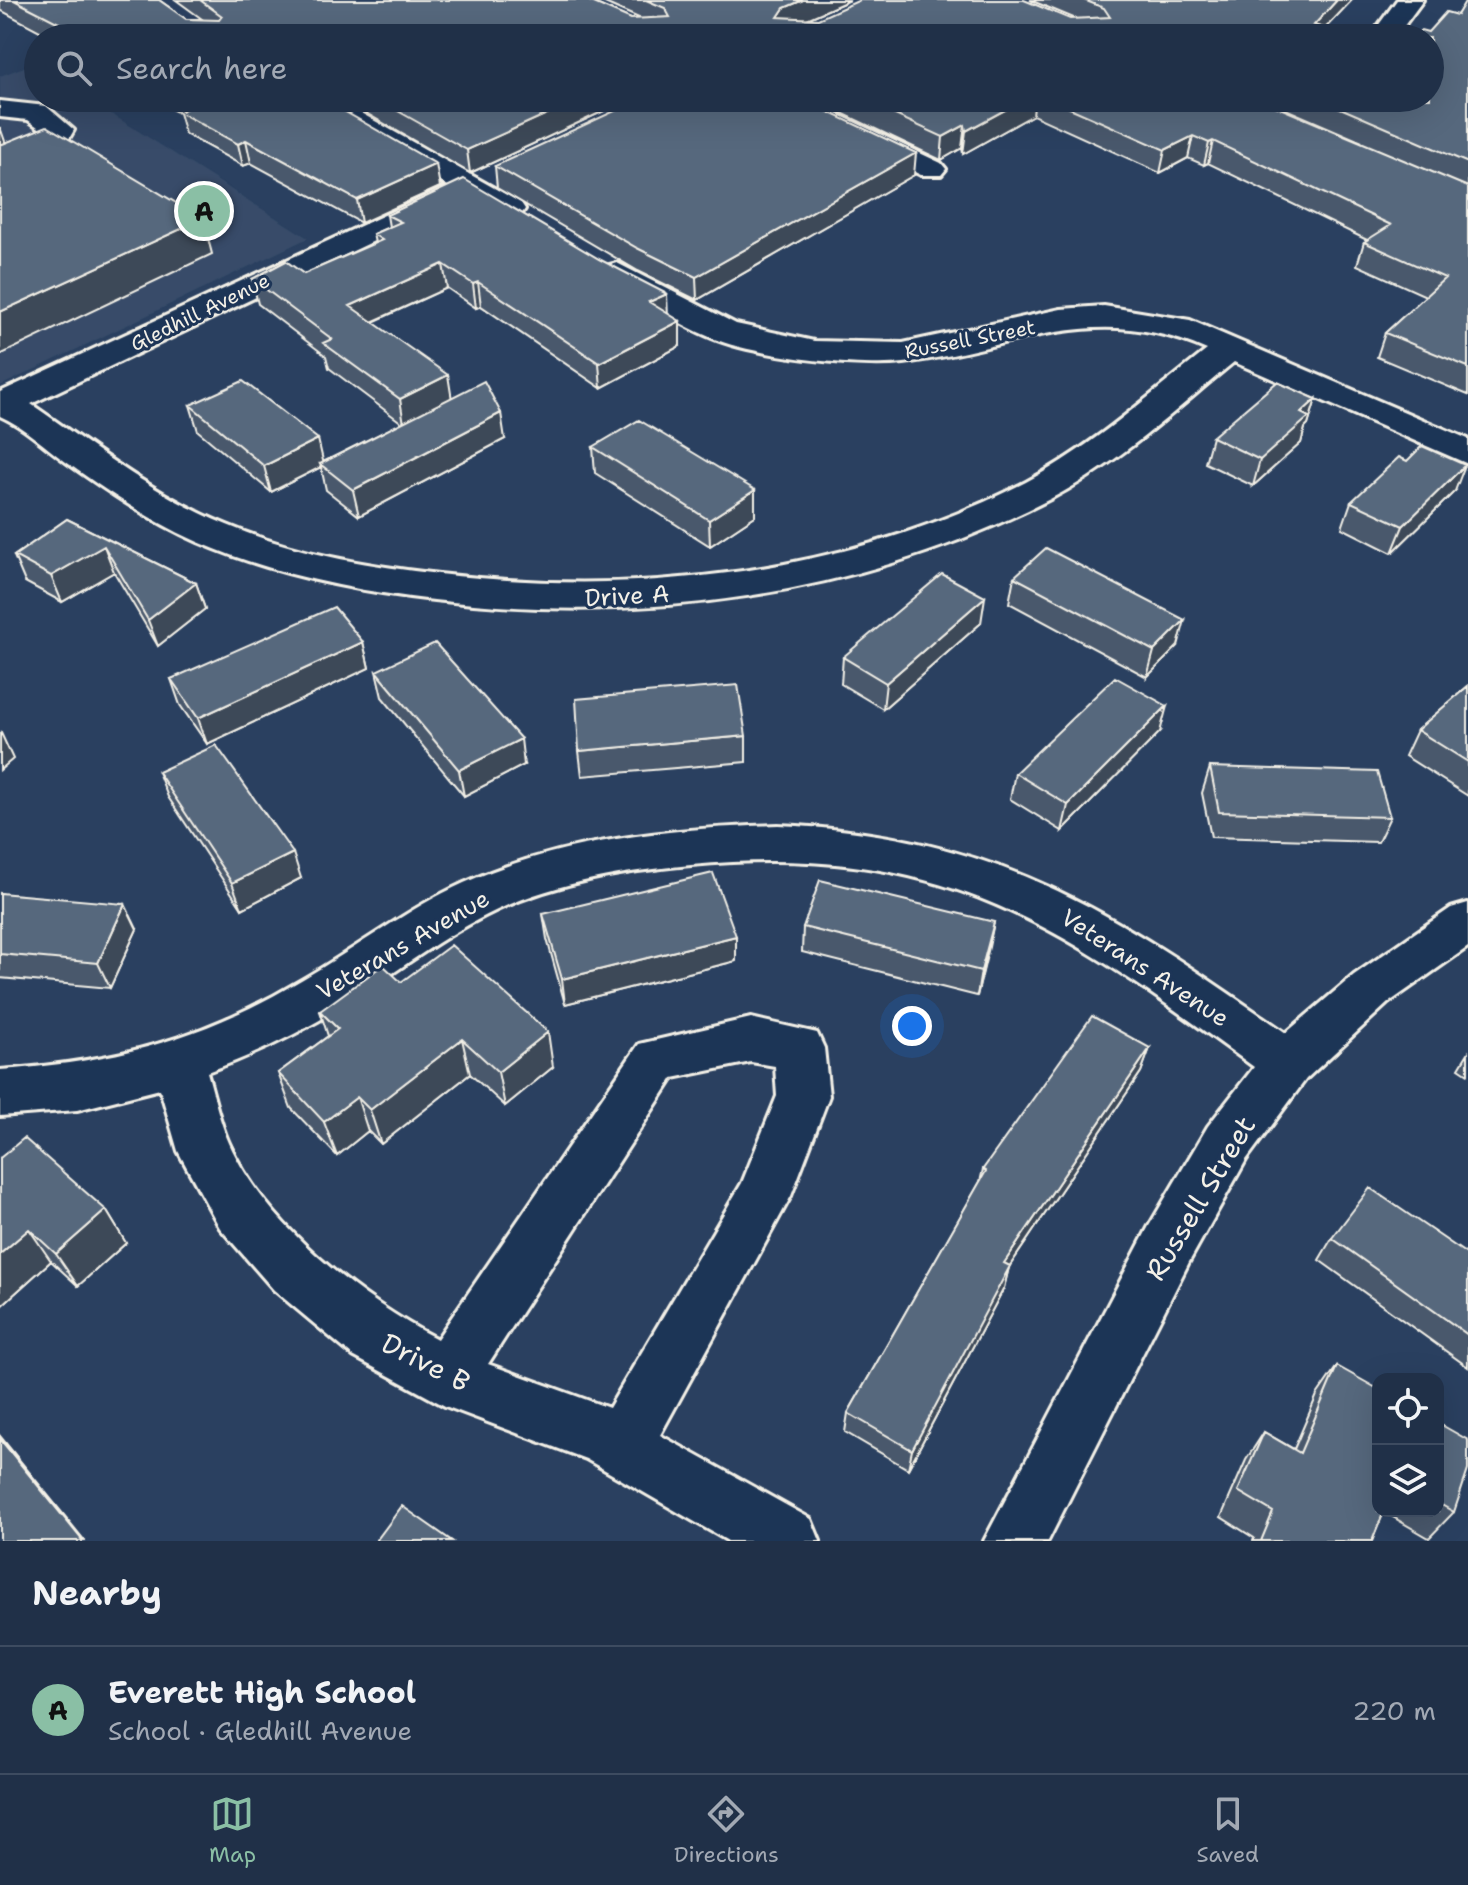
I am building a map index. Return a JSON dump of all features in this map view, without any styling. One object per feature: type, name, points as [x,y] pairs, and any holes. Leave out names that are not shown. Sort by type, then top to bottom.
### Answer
[{"type":"street","points":[[1392,24],[1410,0]]},
{"type":"street","points":[[0,109],[24,111]]},
{"type":"street","points":[[0,173],[49,150],[60,130],[36,112]]},
{"type":"street","points":[[343,112],[481,179],[537,225]]},
{"type":"street","points":[[811,112],[931,169]]},
{"type":"street","name":"Gledhill Avenue","points":[[3,403],[481,179]]},
{"type":"street","name":"Russell Street","points":[[588,256],[683,312],[725,332],[814,351],[903,353],[1012,328],[1061,319],[1104,316],[1190,330],[1468,453]]},
{"type":"street","name":"Drive A","points":[[3,403],[151,503],[188,523],[279,556],[324,570],[508,597],[614,598],[713,590],[781,579],[939,535],[1070,472],[1231,347]]},
{"type":"street","name":"Veterans Avenue","points":[[0,1093],[77,1087],[178,1061],[277,1019],[459,907],[530,877],[622,855],[728,842],[820,842],[906,855],[984,878],[1078,920],[1288,1063]]},
{"type":"street","name":"Russell Street","points":[[1015,1541],[1169,1244],[1227,1143],[1288,1063],[1371,989],[1468,922]]},
{"type":"street","points":[[447,1375],[657,1060],[751,1040],[799,1048],[803,1096],[764,1196],[621,1445]]},
{"type":"street","name":"Drive B","points":[[178,1061],[205,1151],[239,1210],[294,1271],[373,1336],[447,1375],[621,1445],[789,1541]]},
{"type":"shaded area","points":[[24,67],[24,112],[108,112],[308,238],[0,386],[0,76]]},
{"type":"building","points":[[14,0],[159,0],[186,19],[219,20],[222,16],[200,0],[587,0],[631,19],[670,17],[665,8],[646,0],[803,0],[784,8],[778,17],[818,19],[860,0],[1024,0],[1070,19],[1110,17],[1104,8],[1084,0],[1337,0],[1315,24],[61,24]]},
{"type":"building","points":[[1468,0],[1468,163],[1350,112],[1444,112],[1444,24],[1435,24],[1446,12],[1457,15]]},
{"type":"building","points":[[179,112],[345,112],[436,164],[357,200],[246,140],[238,144]]},
{"type":"building","points":[[400,112],[551,112],[467,150]]},
{"type":"building","points":[[613,112],[829,112],[916,153],[696,277],[637,248],[495,166]]},
{"type":"building","points":[[889,112],[1001,112],[966,131],[965,125],[943,137]]},
{"type":"building","points":[[1079,112],[1289,112],[1468,187],[1468,367],[1385,333],[1445,278],[1364,242],[1391,225],[1213,141],[1209,143],[1193,136],[1165,150]]},
{"type":"building","points":[[47,126],[203,219],[0,312],[0,145]]},
{"type":"building","points":[[464,179],[599,259],[667,294],[649,302],[680,321],[599,363],[478,282],[473,284],[443,264],[350,306],[448,375],[400,399],[323,343],[332,339],[252,279],[286,261],[304,274],[382,240],[373,234],[401,222],[387,215]]},
{"type":"building","points":[[243,381],[318,439],[264,466],[190,405]]},
{"type":"building","points":[[484,381],[501,413],[353,490],[320,464]]},
{"type":"building","points":[[1277,382],[1316,399],[1301,413],[1309,417],[1260,460],[1212,437]]},
{"type":"building","points":[[639,420],[755,490],[709,520],[593,447]]},
{"type":"building","points":[[1422,446],[1465,465],[1403,526],[1351,502],[1399,457],[1407,461]]},
{"type":"building","points":[[67,519],[196,583],[148,620],[104,546],[51,576],[14,556]]},
{"type":"building","points":[[1046,548],[1185,620],[1154,651],[1014,577]]},
{"type":"building","points":[[942,574],[985,597],[886,683],[843,657]]},
{"type":"building","points":[[334,607],[363,642],[198,718],[171,679]]},
{"type":"building","points":[[435,643],[521,739],[459,770],[376,671]]},
{"type":"building","points":[[1115,677],[1167,706],[1068,805],[1015,773]]},
{"type":"building","points":[[738,685],[746,736],[579,751],[576,699]]},
{"type":"building","points":[[1468,686],[1468,762],[1417,730]]},
{"type":"building","points":[[216,745],[293,853],[232,883],[158,772]]},
{"type":"building","points":[[1210,767],[1377,772],[1390,817],[1219,812]]},
{"type":"building","points":[[713,873],[736,936],[562,979],[543,914]]},
{"type":"building","points":[[820,880],[994,922],[981,971],[803,927]]},
{"type":"building","points":[[0,893],[125,904],[98,963],[0,954]]},
{"type":"building","points":[[451,945],[548,1032],[498,1072],[462,1039],[370,1110],[357,1097],[324,1122],[278,1073],[338,1029],[320,1011],[383,965],[401,982]]},
{"type":"building","points":[[1092,1016],[1150,1048],[1004,1263],[1010,1266],[912,1450],[848,1413],[986,1171],[983,1169]]},
{"type":"building","points":[[24,1138],[106,1210],[56,1254],[29,1229],[0,1254],[0,1158]]},
{"type":"building","points":[[1370,1188],[1468,1255],[1468,1335],[1332,1238]]},
{"type":"building","points":[[1337,1366],[1372,1386],[1372,1517],[1382,1517],[1372,1541],[1261,1541],[1273,1512],[1238,1491],[1264,1432],[1300,1453]]},
{"type":"building","points":[[1444,1426],[1468,1440],[1468,1470],[1454,1512],[1444,1506]]},
{"type":"building","points":[[0,1439],[83,1541],[0,1541]]},
{"type":"building","points":[[402,1506],[452,1541],[376,1541]]},
{"type":"place","name":"Everett High School","points":[[204,211]]}]
